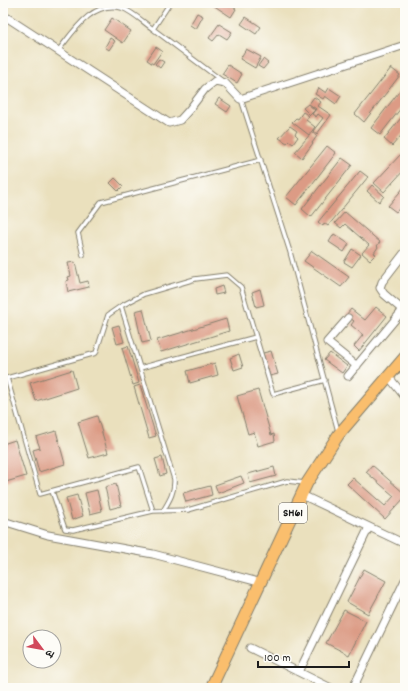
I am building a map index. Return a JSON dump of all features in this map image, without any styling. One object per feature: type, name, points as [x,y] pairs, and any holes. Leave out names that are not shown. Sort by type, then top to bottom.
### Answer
[{"type":"main road","name":"SH61","points":[[211,688],[262,582],[307,483],[339,434],[405,357]]},
{"type":"street","points":[[3,15],[169,124],[180,120],[205,89],[215,81],[225,83],[240,98],[405,45]]},
{"type":"street","points":[[348,376],[404,311],[384,294],[380,288],[382,282],[405,252]]},
{"type":"street","points":[[348,318],[327,342],[357,366]]},
{"type":"street","points":[[388,376],[405,397]]},
{"type":"street","points":[[302,495],[405,544]]},
{"type":"street","points":[[3,521],[48,535],[153,554],[262,582]]},
{"type":"street","points":[[299,672],[369,527]]},
{"type":"street","points":[[353,688],[405,580]]},
{"type":"street","points":[[250,648],[331,688]]},
{"type":"lane","points":[[153,29],[170,3]]},
{"type":"lane","points":[[58,51],[86,15],[100,7],[112,5],[123,8],[225,83]]},
{"type":"lane","points":[[240,98],[290,252],[339,434]]},
{"type":"lane","points":[[83,255],[78,233],[101,202],[261,160]]},
{"type":"lane","points":[[153,511],[139,467],[40,494],[7,378],[96,353],[108,315],[121,306],[144,294],[195,279],[227,275],[241,287],[273,394],[325,380]]},
{"type":"lane","points":[[121,306],[174,479],[174,489],[163,511]]},
{"type":"lane","points":[[140,368],[256,337]]},
{"type":"lane","points":[[52,491],[65,529],[73,530],[153,511],[188,510],[286,481],[307,483]]},
{"type":"building","points":[[214,3],[227,3],[236,9],[231,17],[213,5]]},
{"type":"building","points":[[197,13],[203,16],[196,29],[190,25]]},
{"type":"building","points":[[246,17],[261,27],[256,34],[241,24]]},
{"type":"building","points":[[112,18],[131,31],[123,43],[104,30]]},
{"type":"building","points":[[219,24],[232,32],[227,39],[219,34],[213,41],[209,38]]},
{"type":"building","points":[[110,38],[115,41],[109,50],[105,47]]},
{"type":"building","points":[[156,47],[162,51],[153,64],[147,60]]},
{"type":"building","points":[[246,49],[261,57],[255,68],[240,59]]},
{"type":"building","points":[[159,59],[164,62],[160,68],[155,64]]},
{"type":"building","points":[[263,59],[268,63],[263,69],[258,66]]},
{"type":"building","points":[[228,65],[242,74],[237,83],[222,74]]},
{"type":"building","points":[[391,68],[400,75],[364,122],[355,114]]},
{"type":"building","points":[[405,84],[405,103],[380,135],[371,128]]},
{"type":"building","points":[[319,88],[326,93],[329,88],[341,96],[336,104],[325,96],[323,99],[315,94]]},
{"type":"building","points":[[314,97],[321,102],[318,106],[331,115],[317,134],[313,131],[323,118],[318,114],[316,117],[312,114],[316,109],[309,104]]},
{"type":"building","points":[[219,98],[231,106],[227,112],[215,104]]},
{"type":"building","points":[[308,104],[315,110],[310,115],[303,108]]},
{"type":"building","points":[[303,112],[309,116],[306,120],[315,127],[309,135],[292,122],[296,118],[298,119]]},
{"type":"building","points":[[405,113],[405,131],[392,146],[384,139]]},
{"type":"building","points":[[290,126],[297,131],[295,134],[298,137],[293,144],[289,141],[287,143],[279,138]]},
{"type":"building","points":[[312,132],[317,136],[302,158],[295,152]]},
{"type":"building","points":[[327,146],[336,153],[296,205],[286,197]]},
{"type":"building","points":[[401,154],[405,158],[405,169],[384,192],[374,183]]},
{"type":"building","points":[[342,158],[352,165],[311,217],[302,209]]},
{"type":"building","points":[[360,171],[368,177],[328,226],[324,223],[323,226],[318,222]]},
{"type":"building","points":[[115,178],[123,186],[118,191],[110,183]]},
{"type":"building","points":[[372,185],[384,196],[379,202],[367,191]]},
{"type":"building","points":[[405,186],[405,202],[396,212],[388,206]]},
{"type":"building","points":[[345,212],[380,242],[374,253],[376,254],[370,260],[362,253],[369,245],[345,224],[341,228],[335,223]]},
{"type":"building","points":[[334,234],[349,244],[344,252],[329,242]]},
{"type":"building","points":[[352,249],[361,255],[352,267],[344,262]]},
{"type":"building","points":[[312,251],[349,277],[341,287],[304,261]]},
{"type":"building","points":[[75,262],[80,283],[88,281],[89,287],[68,292],[66,281],[69,280],[68,277],[71,276],[68,263]]},
{"type":"building","points":[[222,286],[224,293],[215,295],[214,289]]},
{"type":"building","points":[[260,289],[264,305],[256,307],[252,292]]},
{"type":"building","points":[[376,307],[387,316],[359,351],[354,346],[363,335],[351,325],[354,321],[346,315],[351,309],[365,320]]},
{"type":"building","points":[[143,309],[151,341],[142,343],[135,311]]},
{"type":"building","points":[[226,319],[229,331],[161,352],[157,340]]},
{"type":"building","points":[[119,325],[124,342],[117,344],[112,327]]},
{"type":"building","points":[[128,346],[139,383],[133,385],[122,348]]},
{"type":"building","points":[[271,351],[278,374],[270,376],[263,353]]},
{"type":"building","points":[[330,353],[347,366],[342,373],[324,360]]},
{"type":"building","points":[[239,354],[243,367],[234,370],[230,358]]},
{"type":"building","points":[[215,363],[218,375],[190,383],[187,371]]},
{"type":"building","points":[[72,370],[77,388],[36,401],[30,383]]},
{"type":"building","points":[[140,385],[156,436],[149,438],[134,387]]},
{"type":"building","points":[[258,390],[271,435],[274,434],[275,441],[258,446],[254,432],[248,434],[237,396]]},
{"type":"building","points":[[97,416],[108,453],[89,458],[78,422]]},
{"type":"building","points":[[56,431],[65,464],[39,472],[33,450],[40,448],[36,437]]},
{"type":"building","points":[[15,440],[26,476],[6,482],[3,473],[3,444]]},
{"type":"building","points":[[162,457],[166,474],[160,476],[155,459]]},
{"type":"building","points":[[372,465],[405,494],[405,497],[385,519],[347,484],[353,478],[385,506],[394,496],[366,472]]},
{"type":"building","points":[[274,467],[276,476],[250,483],[248,474]]},
{"type":"building","points":[[241,476],[244,483],[218,493],[215,485]]},
{"type":"building","points":[[116,484],[121,506],[110,509],[105,487]]},
{"type":"building","points":[[210,486],[212,495],[186,502],[183,493]]},
{"type":"building","points":[[97,490],[102,511],[90,514],[85,493]]},
{"type":"building","points":[[77,495],[83,516],[72,520],[66,498]]},
{"type":"building","points":[[364,569],[386,581],[368,614],[347,602]]},
{"type":"building","points":[[344,610],[366,621],[349,655],[326,643]]}]
